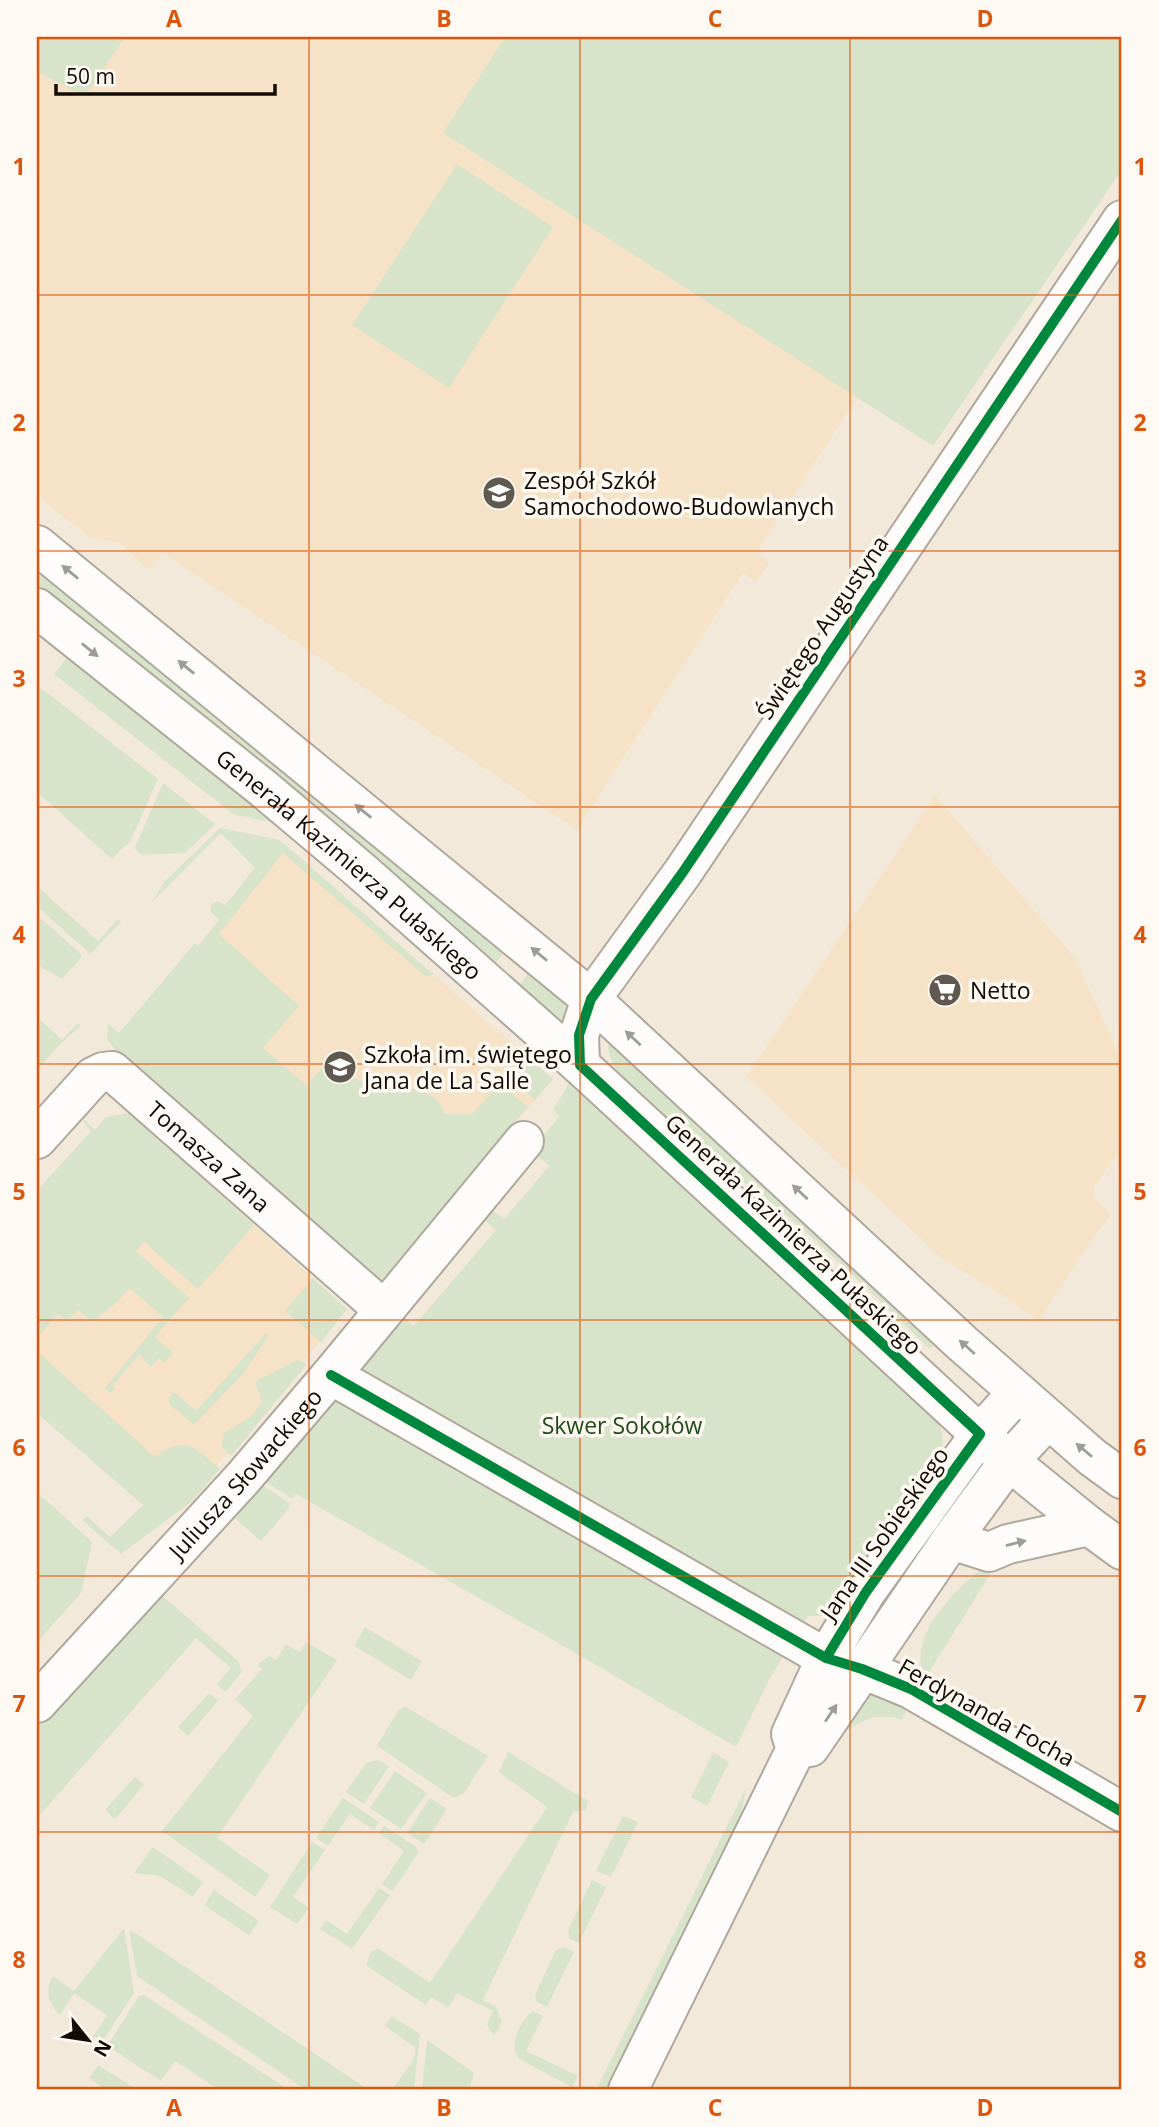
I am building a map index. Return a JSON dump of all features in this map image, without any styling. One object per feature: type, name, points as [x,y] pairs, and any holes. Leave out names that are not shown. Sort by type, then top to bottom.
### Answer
[{"type":"street","name":"Świętego Augustyna","points":[[580,1065],[579,1035],[591,999],[683,872],[1122,220]]},
{"type":"street","name":"Generała Kazimierza Pułaskiego","points":[[37,545],[591,999],[1017,1393],[1122,1479]]},
{"type":"street","name":"Generała Kazimierza Pułaskiego","points":[[37,608],[349,861],[580,1065],[1009,1461],[1089,1526],[1122,1549]]},
{"type":"street","name":"Tomasza Zana","points":[[37,1139],[93,1077],[112,1071],[384,1310]]},
{"type":"street","name":"Juliusza Słowackiego","points":[[37,1703],[197,1530],[331,1375],[524,1141]]},
{"type":"street","name":"Ferdynanda Focha","points":[[331,1375],[826,1658],[911,1689],[1122,1812]]},
{"type":"street","name":"Jana III Sobieskiego","points":[[628,2090],[796,1749],[791,1734],[826,1658],[866,1592],[980,1434],[1017,1393]]},
{"type":"street","name":"Jana III Sobieskiego","points":[[796,1749],[810,1747],[951,1540],[1009,1461],[1048,1419]]},
{"type":"street","points":[[951,1540],[989,1552],[1008,1544],[1089,1526]]},
{"type":"shaded area","name":"Zespół Szkół Samochodowo-Budowlanych","points":[[125,37],[505,37],[443,133],[858,397],[756,553],[769,562],[756,582],[743,573],[577,830],[162,552],[149,570],[120,543],[89,537],[37,495],[37,72],[85,95]]},
{"type":"shaded area","points":[[935,795],[1076,959],[1116,1048],[1122,1073],[1122,1114],[1117,1155],[1094,1187],[1094,1197],[1111,1214],[1039,1321],[944,1260],[746,1077]]},
{"type":"shaded area","name":"Szkoła im. świętego Jana de La Salle","points":[[282,842],[553,1079],[382,1279],[117,1046]]},
{"type":"shaded area","points":[[134,1117],[347,1309],[189,1499],[92,1412],[98,1405],[37,1351],[37,1220]]},
{"type":"green space","points":[[37,37],[125,37],[85,96],[37,72]]},
{"type":"green space","points":[[505,37],[1122,37],[1122,170],[933,446],[443,133]]},
{"type":"green space","points":[[457,164],[553,227],[449,388],[352,325]]},
{"type":"green space","points":[[37,572],[141,649],[509,947],[493,966],[136,665],[37,589]]},
{"type":"green space","points":[[70,654],[284,825],[233,814],[54,674]]},
{"type":"green space","points":[[37,685],[158,779],[129,844],[112,859],[37,792]]},
{"type":"green space","points":[[163,783],[215,824],[185,853],[142,855],[135,849],[136,845]]},
{"type":"green space","points":[[220,828],[280,840],[434,975],[425,976],[283,853],[219,934],[299,1006],[263,1048],[306,1085],[332,1058],[362,1082],[410,1088],[432,1096],[440,1103],[444,1114],[472,1114],[500,1084],[528,1107],[376,1286],[120,1056],[107,1039],[108,1024],[119,1033],[195,943],[198,946],[219,920],[210,911],[212,904],[218,901],[225,905],[255,868],[221,833],[152,902],[164,882]]},
{"type":"green space","points":[[37,886],[98,941],[118,919],[121,922],[90,954],[37,906]]},
{"type":"green space","points":[[37,915],[81,954],[81,958],[62,979],[37,965]]},
{"type":"green space","points":[[533,968],[574,1003],[573,1012],[561,1026],[517,988]]},
{"type":"green space","points":[[37,1017],[62,1040],[78,1023],[81,1026],[62,1042],[37,1070]]},
{"type":"green space","points":[[611,1042],[938,1342],[930,1349],[793,1221],[650,1109],[628,1087],[613,1065],[608,1044]]},
{"type":"green space","points":[[526,1056],[553,1079],[535,1100],[507,1077]]},
{"type":"green space","name":"Skwer Sokołów","points":[[571,1079],[934,1416],[941,1430],[940,1457],[838,1609],[824,1616],[808,1616],[770,1678],[736,1747],[296,1494],[293,1499],[260,1479],[398,1312],[414,1326],[496,1230],[480,1216],[488,1207],[504,1219],[549,1166],[531,1150],[559,1117],[553,1110]]},
{"type":"green space","points":[[83,1107],[90,1112],[84,1120],[95,1130],[106,1117],[129,1113],[254,1225],[198,1289],[144,1242],[136,1251],[189,1298],[155,1337],[173,1353],[164,1363],[159,1358],[151,1367],[139,1355],[112,1386],[115,1389],[111,1393],[105,1388],[163,1317],[130,1288],[113,1306],[92,1321],[78,1310],[67,1321],[58,1314],[37,1338],[37,1191],[91,1131],[83,1120]]},
{"type":"green space","points":[[313,1278],[347,1309],[321,1342],[285,1311]]},
{"type":"green space","points":[[266,1333],[269,1335],[244,1373],[194,1425],[169,1404],[169,1397],[174,1392],[196,1411]]},
{"type":"green space","points":[[37,1351],[155,1457],[174,1446],[189,1446],[220,1469],[191,1502],[121,1554],[82,1520],[87,1516],[110,1537],[143,1505],[37,1413]]},
{"type":"green space","points":[[297,1360],[307,1364],[231,1456],[221,1446],[224,1433],[250,1417],[262,1402],[255,1383]]},
{"type":"green space","points":[[257,1482],[290,1503],[290,1507],[261,1541],[230,1514]]},
{"type":"green space","points":[[37,1492],[92,1542],[81,1593],[37,1642]]},
{"type":"green space","points":[[988,1564],[998,1569],[991,1573],[926,1677],[921,1662],[922,1646],[928,1630],[950,1599]]},
{"type":"green space","points":[[159,1593],[238,1661],[242,1672],[225,1692],[217,1684],[231,1668],[196,1638],[37,1818],[37,1725]]},
{"type":"green space","points":[[365,1627],[422,1661],[411,1680],[354,1646]]},
{"type":"green space","points":[[306,1642],[337,1660],[217,1838],[270,1875],[255,1897],[162,1831],[253,1716],[235,1699],[262,1669],[257,1665],[269,1656],[276,1660],[286,1644],[300,1652]]},
{"type":"green space","points":[[870,1692],[911,1704],[901,1720],[873,1718],[847,1731],[836,1724]]},
{"type":"green space","points":[[209,1693],[218,1701],[188,1736],[178,1727]]},
{"type":"green space","points":[[406,1707],[488,1756],[464,1793],[454,1798],[377,1746],[399,1709]]},
{"type":"green space","points":[[508,1752],[588,1801],[586,1810],[573,1812],[483,2000],[496,2007],[502,2022],[494,2036],[487,2025],[493,2011],[457,1993],[448,2008],[431,1997],[426,2005],[367,1966],[370,1955],[378,1948],[430,1983],[547,1807],[499,1772]]},
{"type":"green space","points":[[713,1752],[729,1762],[707,1806],[691,1797]]},
{"type":"green space","points":[[378,1760],[389,1766],[364,1804],[346,1792],[366,1763]]},
{"type":"green space","points":[[395,1771],[427,1793],[401,1829],[370,1808]]},
{"type":"green space","points":[[135,1777],[144,1785],[115,1819],[105,1810]]},
{"type":"green space","points":[[746,1788],[740,1822],[608,2090],[596,2090]]},
{"type":"green space","points":[[343,1798],[379,1822],[374,1830],[350,1814],[328,1846],[316,1838]]},
{"type":"green space","points":[[430,1798],[447,1809],[424,1844],[407,1833]]},
{"type":"green space","points":[[623,1816],[638,1822],[611,1877],[596,1871]]},
{"type":"green space","points":[[384,1826],[415,1846],[419,1852],[393,1891],[382,1884],[404,1851],[379,1833]]},
{"type":"green space","points":[[312,1842],[325,1850],[293,1897],[309,1908],[297,1924],[270,1907]]},
{"type":"green space","points":[[153,1847],[203,1882],[193,1897],[160,1876],[134,1873]]},
{"type":"green space","points":[[592,1880],[606,1887],[579,1943],[569,1938],[568,1930]]},
{"type":"green space","points":[[379,1888],[390,1895],[352,1949],[320,1929],[326,1920],[347,1934]]},
{"type":"green space","points":[[214,1890],[259,1921],[249,1935],[204,1905]]},
{"type":"green space","points":[[124,1928],[134,1993],[102,2042],[93,2036],[107,2015],[74,1993],[60,2015],[51,2002],[49,1986],[53,1976],[74,1991]]},
{"type":"green space","points":[[129,1929],[369,2090],[306,2090],[137,1976]]},
{"type":"green space","points":[[564,1947],[574,1952],[547,2007],[537,2002],[535,1995],[556,1950]]},
{"type":"green space","points":[[144,1995],[289,2090],[219,2090],[175,2061],[161,2081],[107,2046],[139,1996]]},
{"type":"green space","points":[[533,2011],[543,2016],[526,2051],[578,2076],[572,2087],[519,2059],[516,2054],[517,2034]]},
{"type":"green space","points":[[392,2016],[420,2034],[414,2090],[392,2090],[414,2059],[416,2048],[385,2026]]},
{"type":"green space","points":[[427,2040],[474,2073],[469,2090],[422,2090]]},
{"type":"green space","points":[[98,2065],[138,2090],[105,2090],[89,2078]]},
{"type":"cycle path","points":[[826,1658],[866,1592],[980,1434],[580,1065],[579,1035],[591,999],[683,872],[1122,220]]},
{"type":"cycle path","points":[[331,1375],[826,1658],[911,1689],[1122,1812]]},
{"type":"place","name":"Zespół Szkół Samochodowo-Budowlanych","points":[[499,493]]},
{"type":"place","name":"Netto","points":[[945,990]]},
{"type":"place","name":"Szkoła im. świętego Jana de La Salle","points":[[340,1067]]}]
